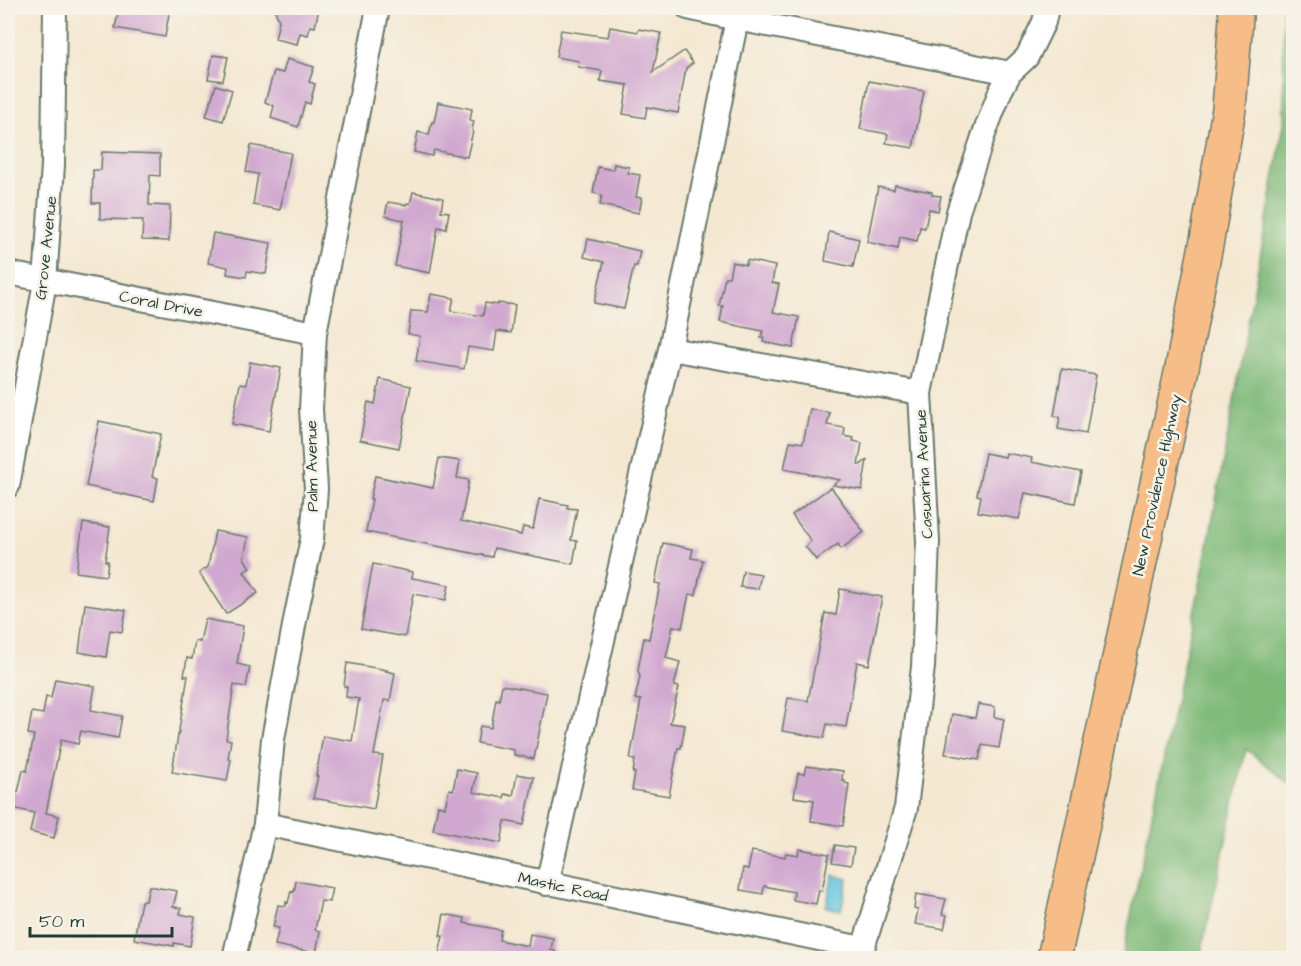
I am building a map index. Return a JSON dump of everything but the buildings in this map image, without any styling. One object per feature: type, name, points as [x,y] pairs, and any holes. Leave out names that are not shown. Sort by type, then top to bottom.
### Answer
[{"type":"highway","name":"New Providence Highway","points":[[1054,958],[1203,262],[1229,109],[1235,8]]},
{"type":"street","name":"Grove Avenue","points":[[8,486],[45,282],[53,165],[55,8]]},
{"type":"street","name":"Palm Avenue","points":[[234,958],[265,825],[273,739],[312,539],[316,489],[311,409],[315,333],[378,8]]},
{"type":"street","points":[[688,8],[1010,73]]},
{"type":"street","name":"Casuarina Avenue","points":[[861,953],[906,808],[923,667],[928,541],[920,393],[958,212],[1000,92],[1010,73],[1027,57],[1044,22],[1047,8]]},
{"type":"street","points":[[547,884],[670,349],[737,18]]},
{"type":"street","name":"Coral Drive","points":[[8,273],[315,333]]},
{"type":"street","points":[[670,349],[920,393]]},
{"type":"street","name":"Mastic Road","points":[[265,825],[861,953]]},
{"type":"green space","points":[[1283,8],[1294,8],[1293,786],[1246,749],[1200,958],[1122,958],[1206,556],[1284,124]]},
{"type":"water","points":[[833,875],[848,879],[841,910],[826,907]]}]
